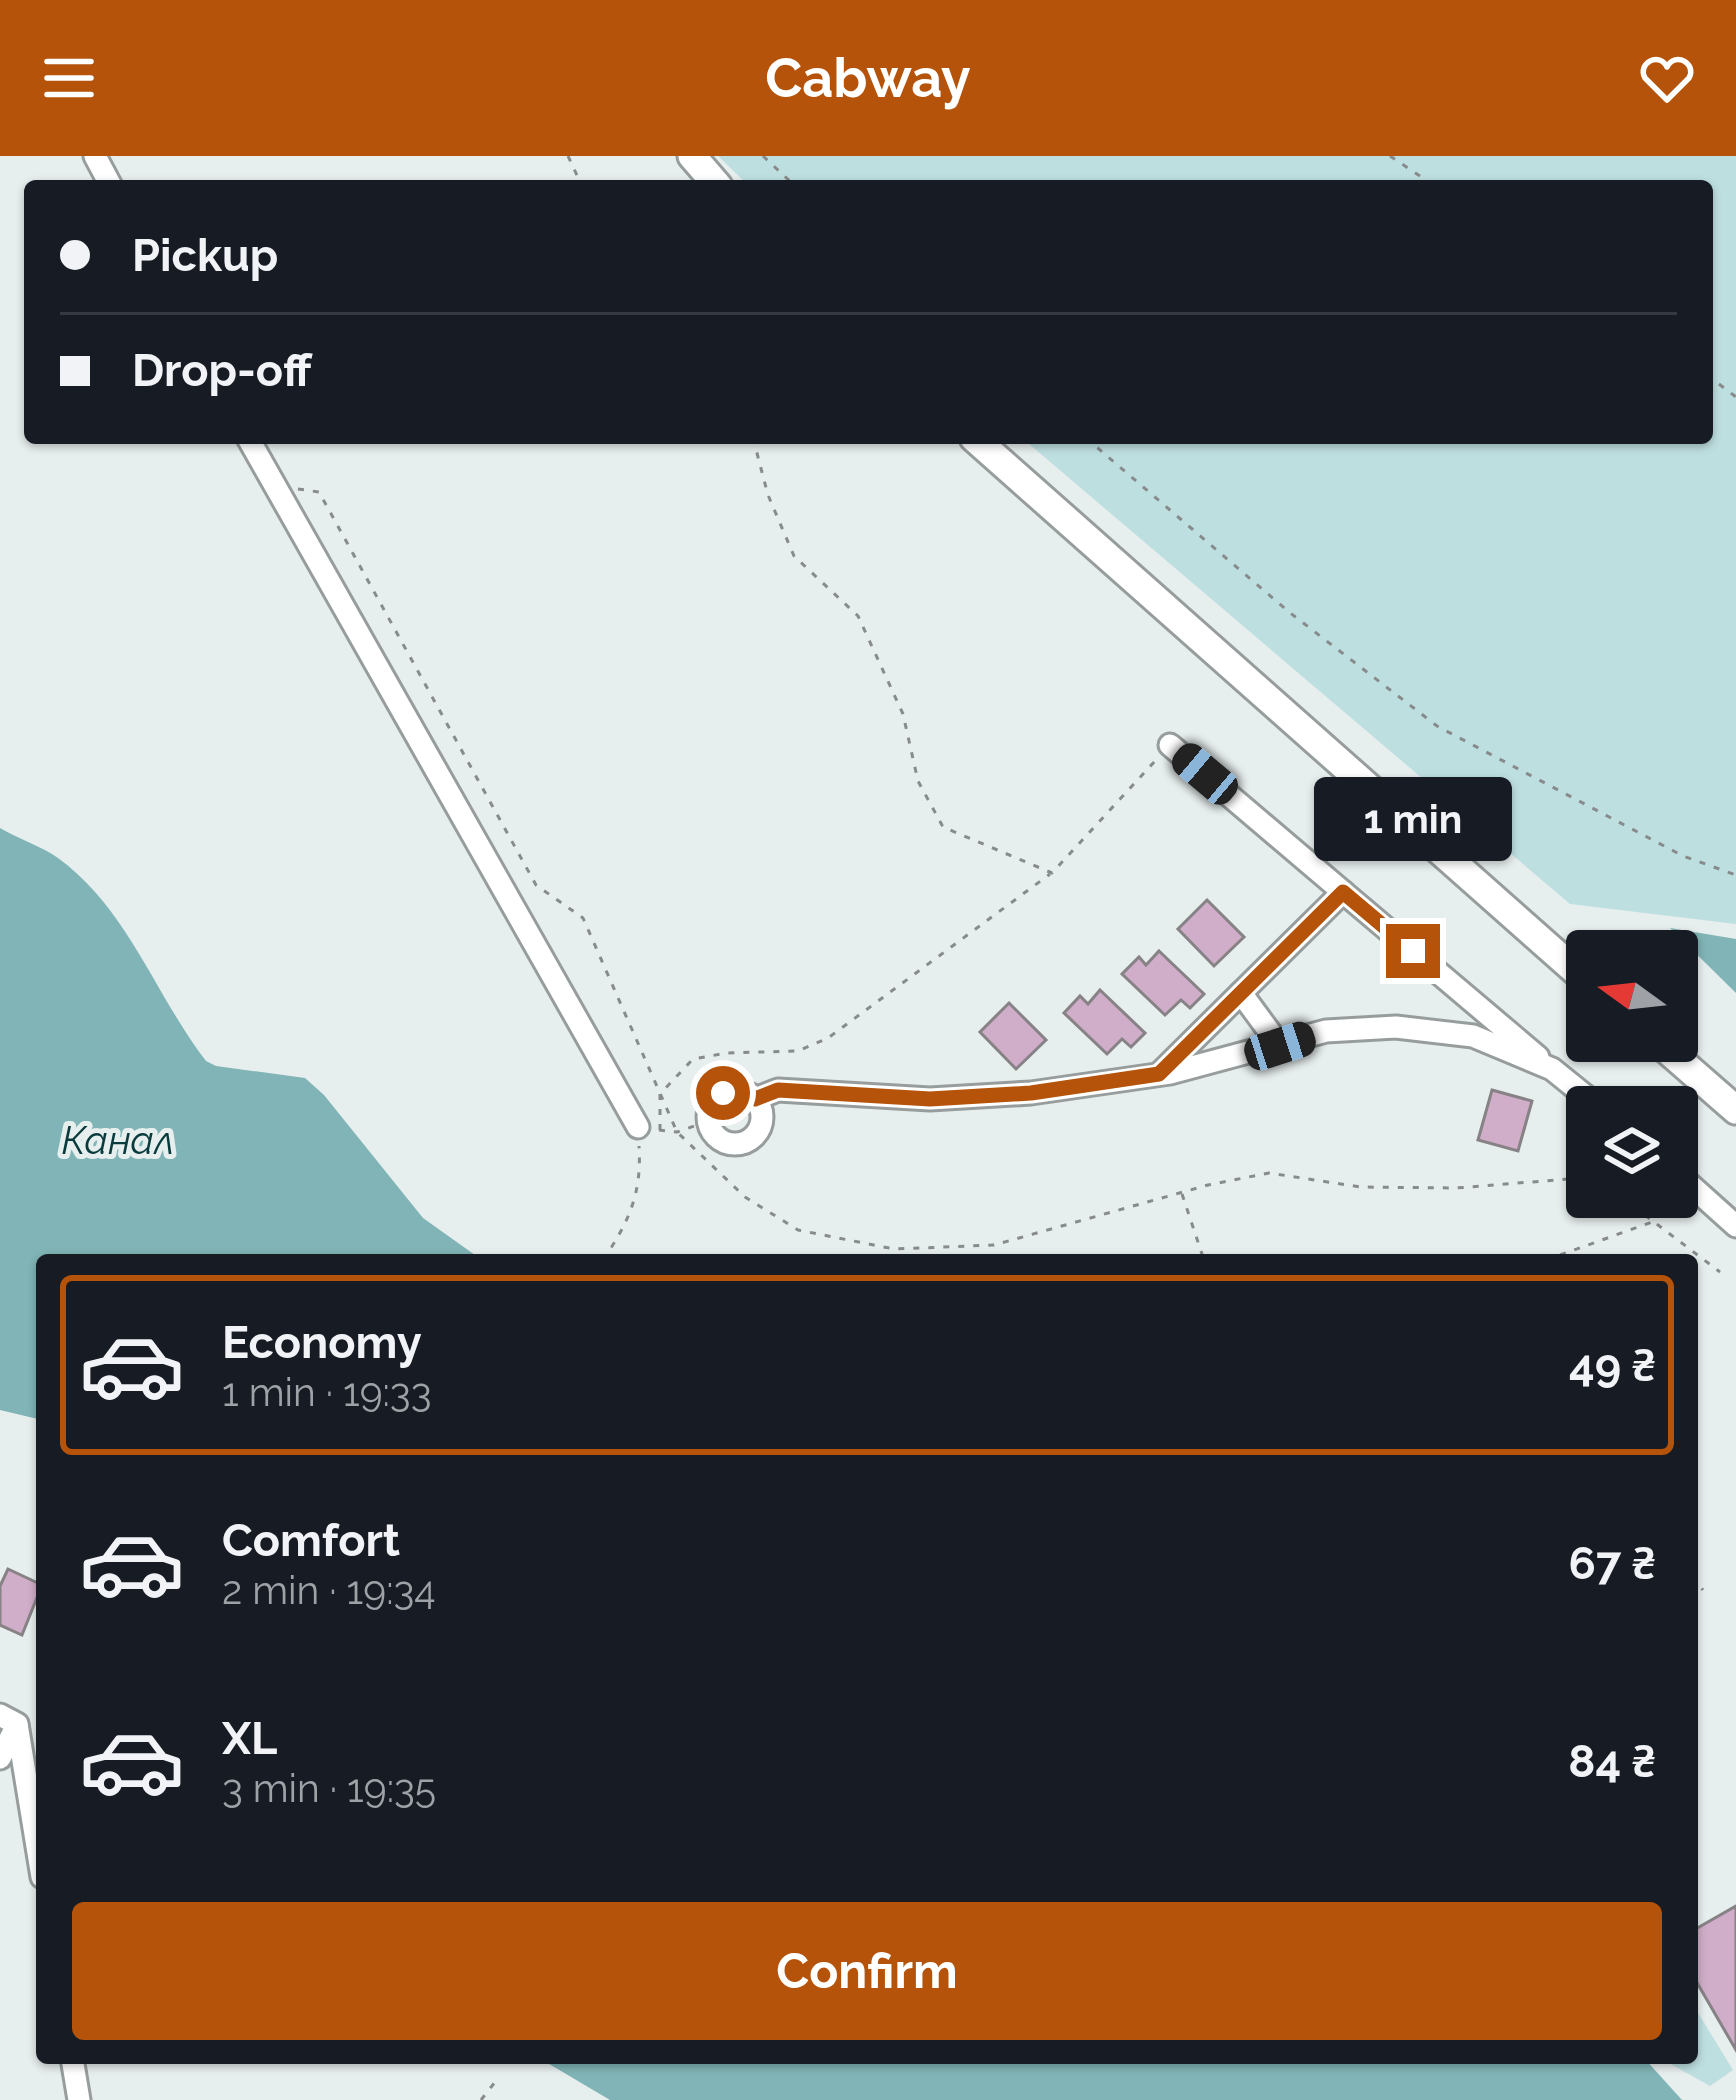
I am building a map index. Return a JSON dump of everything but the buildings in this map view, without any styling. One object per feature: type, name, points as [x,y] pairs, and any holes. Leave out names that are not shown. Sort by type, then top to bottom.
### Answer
[{"type":"main road","points":[[692,156],[713,180]]},
{"type":"main road","points":[[981,444],[1566,962]]},
{"type":"main road","points":[[1681,1062],[1736,1110]]},
{"type":"street","points":[[251,444],[638,1127]]},
{"type":"street","points":[[1170,745],[1573,1086]]},
{"type":"street","points":[[1159,1074],[1343,892]]},
{"type":"street","points":[[1241,993],[1280,1046]]},
{"type":"street","points":[[755,1099],[778,1090],[930,1099],[1031,1093],[1159,1074],[1326,1031],[1396,1027],[1473,1036],[1552,1069]]},
{"type":"street","points":[[740,1090],[755,1099],[761,1124],[742,1143],[724,1142],[709,1121],[711,1104],[723,1093],[740,1090]]},
{"type":"street","points":[[1698,1192],[1736,1226]]},
{"type":"street","points":[[0,1758],[8,1720]]},
{"type":"street","points":[[8,1720],[36,1849]]},
{"type":"street","points":[[73,2064],[79,2100]]},
{"type":"path","points":[[763,156],[789,180]]},
{"type":"path","points":[[1390,156],[1426,180]]},
{"type":"path","points":[[755,444],[768,495],[794,556],[858,616],[903,714],[918,781],[943,827],[1052,873]]},
{"type":"path","points":[[1093,444],[1289,612],[1437,726],[1683,856],[1736,875]]},
{"type":"path","points":[[274,486],[319,492],[536,885],[583,918],[677,1132],[745,1197],[777,1219],[798,1230],[894,1249],[994,1245],[1182,1192],[1269,1173],[1361,1186],[1456,1188],[1566,1179]]},
{"type":"path","points":[[709,1121],[677,1132],[660,1130],[660,1094],[693,1059],[798,1051],[828,1038],[1052,873],[1170,745]]},
{"type":"path","points":[[607,1254],[630,1222],[641,1175],[638,1127]]},
{"type":"path","points":[[1182,1192],[1202,1254]]},
{"type":"path","points":[[1651,1218],[1697,1254]]},
{"type":"path","points":[[1563,1254],[1655,1221]]},
{"type":"path","points":[[894,1249],[896,1254]]},
{"type":"path","points":[[1698,1255],[1720,1272]]},
{"type":"path","points":[[1698,1584],[1702,1589]]},
{"type":"path","points":[[482,2100],[499,2077]]},
{"type":"shaded area","points":[[718,156],[1736,156],[1736,924],[1570,904],[1029,444],[1713,444],[1713,180],[743,180]]},
{"type":"shaded area","points":[[1698,2013],[1733,2070],[1710,2086],[1671,2064],[1698,2064]]},
{"type":"water","name":"Канал","points":[[0,828],[58,858],[103,902],[206,1061],[305,1078],[423,1218],[474,1254],[36,1254],[36,1419],[0,1410]]},
{"type":"water","points":[[1698,933],[1736,939],[1736,993],[1698,956]]},
{"type":"water","points":[[549,2064],[1649,2064],[1682,2100],[610,2100]]},
{"type":"route","points":[[723,1093],[740,1090],[755,1099],[778,1090],[930,1099],[1031,1093],[1159,1074],[1343,892],[1413,951]]}]
